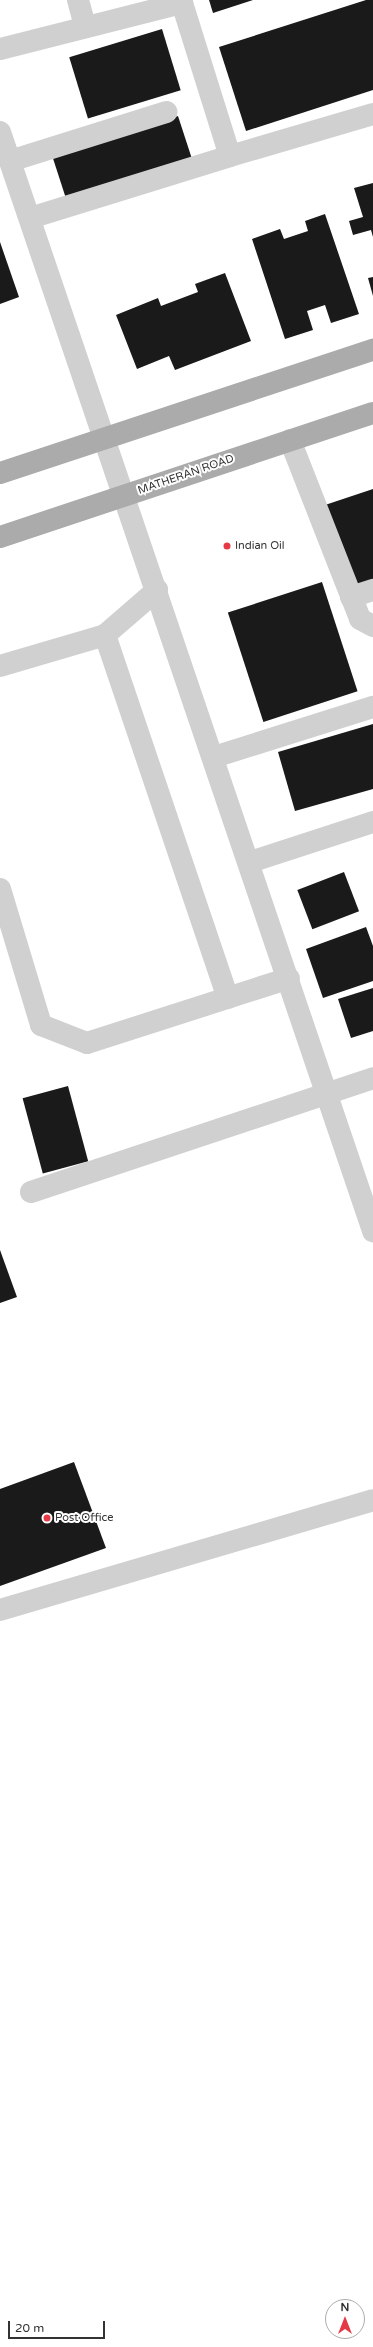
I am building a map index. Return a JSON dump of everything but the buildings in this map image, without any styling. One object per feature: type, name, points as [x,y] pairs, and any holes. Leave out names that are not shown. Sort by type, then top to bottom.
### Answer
[{"type":"main road","points":[[0,473],[373,350]]},
{"type":"main road","name":"MATHERAN ROAD","points":[[0,537],[373,413]]},
{"type":"street","points":[[78,0],[85,27]]},
{"type":"street","points":[[0,49],[182,1],[230,156]]},
{"type":"street","points":[[10,161],[166,112]]},
{"type":"street","points":[[30,218],[230,156],[373,114]]},
{"type":"street","points":[[0,132],[107,438],[125,496],[250,862],[373,1231]]},
{"type":"street","points":[[290,440],[360,619],[373,626]]},
{"type":"street","points":[[0,666],[104,635],[157,590]]},
{"type":"street","points":[[351,597],[373,590]]},
{"type":"street","points":[[104,635],[228,998]]},
{"type":"street","points":[[214,757],[373,706]]},
{"type":"street","points":[[250,862],[373,822]]},
{"type":"street","points":[[0,889],[41,1025],[87,1043],[289,978]]},
{"type":"street","points":[[31,1192],[373,1078]]},
{"type":"street","points":[[0,1610],[373,1500]]},
{"type":"place","name":"Indian Oil","points":[[227,546]]},
{"type":"place","name":"Post Office","points":[[47,1518]]}]
